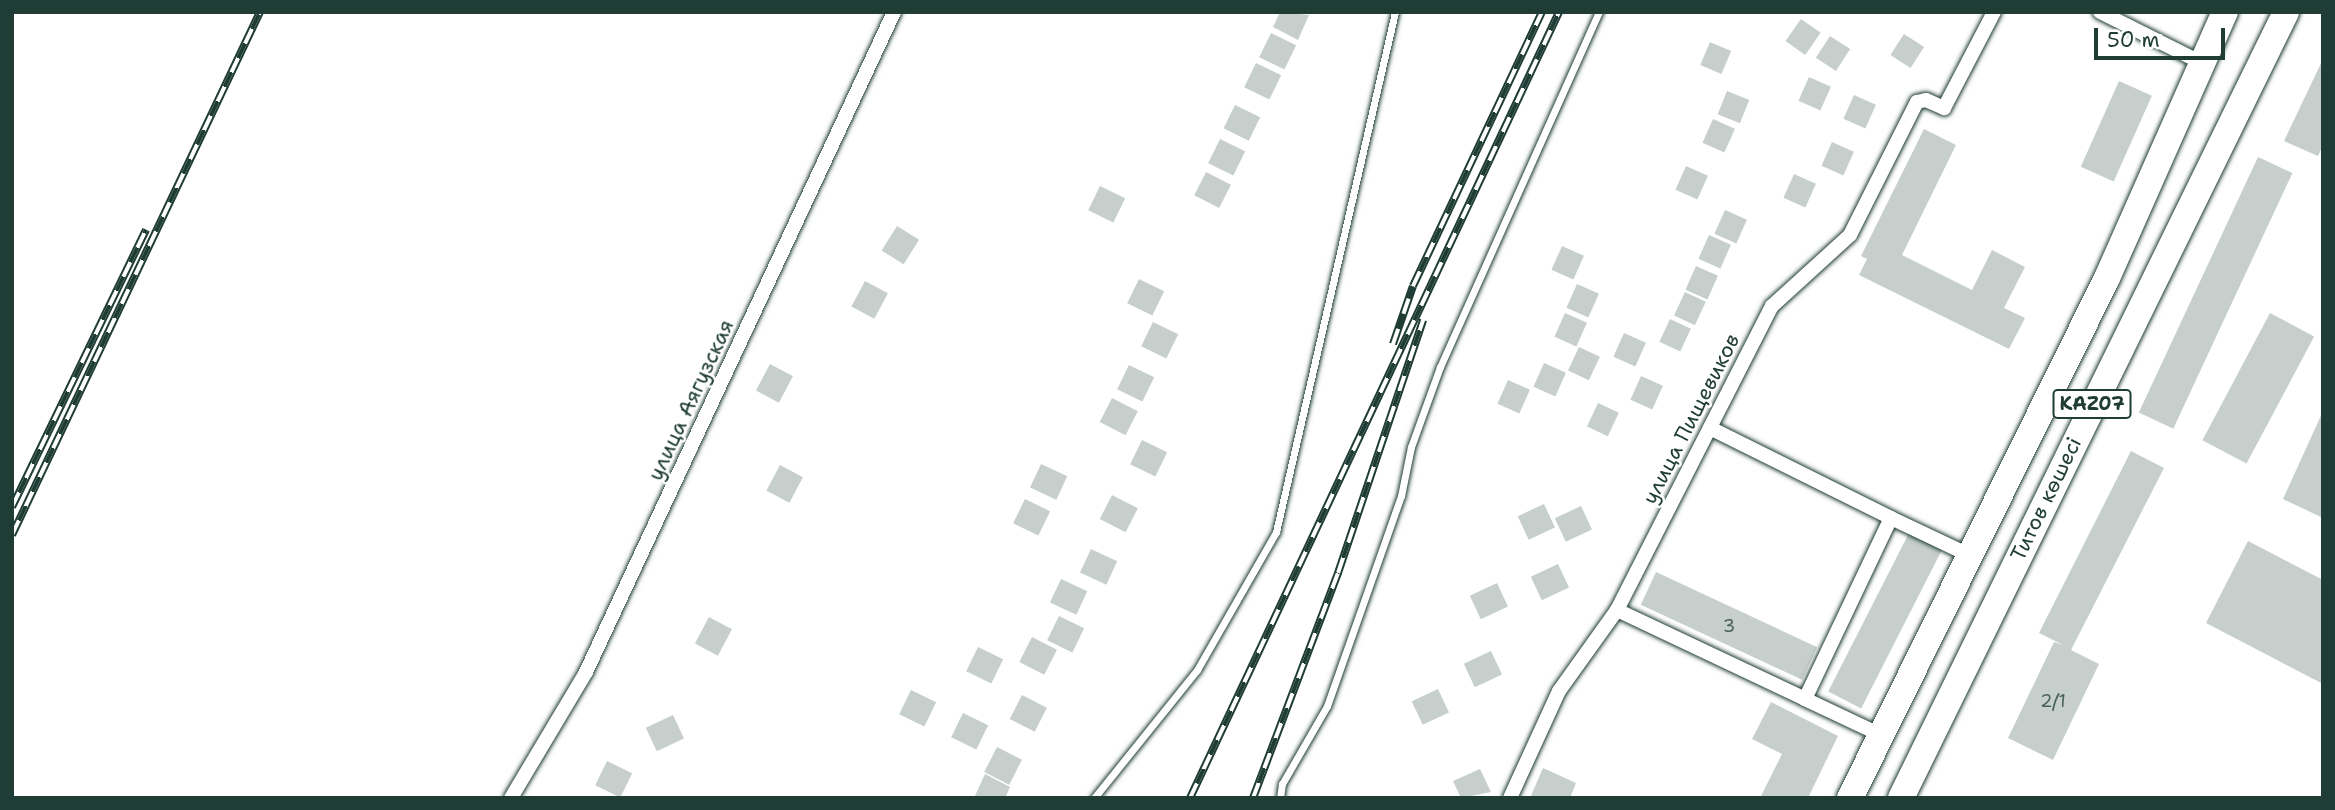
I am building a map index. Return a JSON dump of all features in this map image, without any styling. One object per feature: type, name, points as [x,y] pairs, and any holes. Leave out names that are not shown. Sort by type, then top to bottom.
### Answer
[{"type":"highway","name":"Титов көшесі","points":[[1850,798],[2107,278],[2225,12]]},
{"type":"highway","name":"Титов көшесі","points":[[1901,798],[2286,12]]},
{"type":"street","name":"улица Аягузская","points":[[511,798],[586,673],[894,12]]},
{"type":"street","name":"улица Пищевиков","points":[[1510,798],[1559,691],[1617,610],[1772,306],[1850,235],[1917,102],[1926,100],[1944,108],[1994,12]]},
{"type":"street","points":[[2100,12],[2204,64]]},
{"type":"street","points":[[1710,428],[1969,555]]},
{"type":"street","points":[[1805,699],[1891,518]]},
{"type":"street","points":[[1617,610],[1881,735]]},
{"type":"lane","points":[[1094,798],[1197,670],[1276,532],[1395,12]]},
{"type":"lane","points":[[1280,798],[1282,784],[1327,706],[1401,496],[1411,447],[1440,367],[1599,12]]},
{"type":"building","points":[[1280,12],[1309,15],[1298,40],[1273,27]]},
{"type":"building","points":[[1801,19],[1821,33],[1805,55],[1786,41]]},
{"type":"building","points":[[1271,33],[1296,45],[1284,70],[1259,57]]},
{"type":"building","points":[[1904,34],[1924,47],[1911,68],[1890,55]]},
{"type":"building","points":[[1830,36],[1850,49],[1836,71],[1816,58]]},
{"type":"building","points":[[1710,42],[1731,51],[1721,74],[1700,65]]},
{"type":"building","points":[[2323,59],[2323,145],[2318,156],[2284,141]]},
{"type":"building","points":[[1256,63],[1281,75],[1269,100],[1244,87]]},
{"type":"building","points":[[1809,77],[1831,87],[1820,111],[1798,101]]},
{"type":"building","points":[[2119,81],[2152,96],[2114,182],[2081,167]]},
{"type":"building","points":[[1727,91],[1749,100],[1740,123],[1718,114]]},
{"type":"building","points":[[1854,95],[1876,105],[1865,129],[1843,119]]},
{"type":"building","points":[[1235,105],[1260,117],[1249,141],[1224,128]]},
{"type":"building","points":[[1713,119],[1735,129],[1724,153],[1702,143]]},
{"type":"building","points":[[1924,129],[1956,145],[1902,255],[1972,290],[1992,250],[2025,267],[2004,308],[2025,318],[2009,349],[1859,275],[1867,259],[1861,256]]},
{"type":"building","points":[[1220,139],[1245,151],[1233,176],[1208,163]]},
{"type":"building","points":[[1832,142],[1854,152],[1843,176],[1821,166]]},
{"type":"building","points":[[2258,157],[2292,173],[2173,429],[2139,413]]},
{"type":"building","points":[[1686,166],[1708,176],[1697,200],[1675,190]]},
{"type":"building","points":[[1206,172],[1231,185],[1219,208],[1194,195]]},
{"type":"building","points":[[1794,174],[1816,184],[1805,208],[1783,198]]},
{"type":"building","points":[[1100,186],[1125,198],[1113,223],[1088,210]]},
{"type":"building","points":[[1725,210],[1747,220],[1736,244],[1714,234]]},
{"type":"building","points":[[897,226],[919,240],[904,264],[882,251]]},
{"type":"building","points":[[1709,235],[1731,245],[1720,269],[1698,259]]},
{"type":"building","points":[[1562,246],[1584,256],[1573,280],[1551,270]]},
{"type":"building","points":[[1696,266],[1718,276],[1707,300],[1685,290]]},
{"type":"building","points":[[1139,279],[1164,291],[1152,316],[1127,303]]},
{"type":"building","points":[[865,281],[888,293],[874,319],[851,307]]},
{"type":"building","points":[[1577,284],[1599,294],[1588,318],[1566,308]]},
{"type":"building","points":[[1685,292],[1706,302],[1695,325],[1674,316]]},
{"type":"building","points":[[1565,313],[1587,323],[1576,347],[1554,337]]},
{"type":"building","points":[[2270,313],[2314,336],[2247,464],[2202,440]]},
{"type":"building","points":[[1670,319],[1691,329],[1680,351],[1659,342]]},
{"type":"building","points":[[1153,322],[1178,334],[1166,359],[1141,346]]},
{"type":"building","points":[[1624,333],[1646,343],[1635,367],[1613,357]]},
{"type":"building","points":[[1579,347],[1600,357],[1589,380],[1568,371]]},
{"type":"building","points":[[1544,363],[1566,373],[1555,397],[1533,387]]},
{"type":"building","points":[[770,364],[793,376],[779,403],[756,390]]},
{"type":"building","points":[[1129,365],[1154,377],[1142,402],[1117,389]]},
{"type":"building","points":[[1641,376],[1663,386],[1652,410],[1630,400]]},
{"type":"building","points":[[1508,380],[1530,390],[1519,414],[1497,404]]},
{"type":"building","points":[[1112,398],[1138,411],[1126,435],[1100,422]]},
{"type":"building","points":[[1598,403],[1619,413],[1608,436],[1587,427]]},
{"type":"building","points":[[2323,411],[2323,518],[2283,499]]},
{"type":"building","points":[[1142,440],[1167,452],[1155,477],[1130,464]]},
{"type":"building","points":[[2131,451],[2164,468],[2071,650],[2099,664],[2053,760],[2008,738],[2054,642],[2063,645],[2039,633]]},
{"type":"building","points":[[1041,464],[1067,476],[1056,500],[1030,488]]},
{"type":"building","points":[[780,465],[803,477],[789,503],[766,491]]},
{"type":"building","points":[[1112,495],[1138,508],[1126,532],[1100,519]]},
{"type":"building","points":[[1025,499],[1050,511],[1038,536],[1013,523]]},
{"type":"building","points":[[1544,504],[1555,528],[1529,540],[1518,516]]},
{"type":"building","points":[[1581,506],[1592,530],[1566,542],[1555,518]]},
{"type":"building","points":[[1909,533],[1942,550],[1861,708],[1828,692]]},
{"type":"building","points":[[2248,541],[2323,580],[2323,684],[2206,623]]},
{"type":"building","points":[[1091,549],[1117,561],[1106,585],[1080,573]]},
{"type":"building","points":[[1558,564],[1569,588],[1542,600],[1531,577]]},
{"type":"building","points":[[1656,572],[1817,647],[1802,680],[1641,605]]},
{"type":"building","points":[[1061,579],[1087,591],[1076,615],[1050,603]]},
{"type":"building","points":[[1497,583],[1508,607],[1481,619],[1470,596]]},
{"type":"building","points":[[1059,616],[1084,628],[1072,653],[1047,640]]},
{"type":"building","points":[[709,617],[732,629],[718,656],[695,643]]},
{"type":"building","points":[[1032,637],[1057,650],[1044,675],[1019,662]]},
{"type":"building","points":[[978,647],[1003,659],[991,684],[966,671]]},
{"type":"building","points":[[1491,651],[1502,675],[1475,687],[1464,664]]},
{"type":"building","points":[[1438,689],[1449,713],[1423,725],[1412,701]]},
{"type":"building","points":[[911,690],[936,702],[924,727],[899,714]]},
{"type":"building","points":[[1022,695],[1047,708],[1035,732],[1010,719]]},
{"type":"building","points":[[1771,702],[1838,736],[1808,798],[1760,798],[1782,754],[1752,739]]},
{"type":"building","points":[[963,713],[988,725],[976,750],[951,737]]},
{"type":"building","points":[[673,715],[684,739],[657,751],[646,728]]},
{"type":"building","points":[[997,747],[1022,760],[1009,785],[984,772]]},
{"type":"building","points":[[607,761],[632,773],[620,798],[595,785]]},
{"type":"building","points":[[1543,768],[1576,783],[1570,798],[1530,798]]},
{"type":"building","points":[[1480,769],[1491,792],[1461,798],[1453,781]]},
{"type":"building","points":[[985,774],[1010,787],[1005,798],[974,798]]},
{"type":"railway","points":[[12,535],[260,12]]},
{"type":"railway","points":[[1393,344],[1413,286],[1542,12]]},
{"type":"railway","points":[[1190,798],[1559,12]]},
{"type":"railway","points":[[12,507],[146,230]]},
{"type":"railway","points":[[1253,798],[1338,573],[1423,320]]}]
